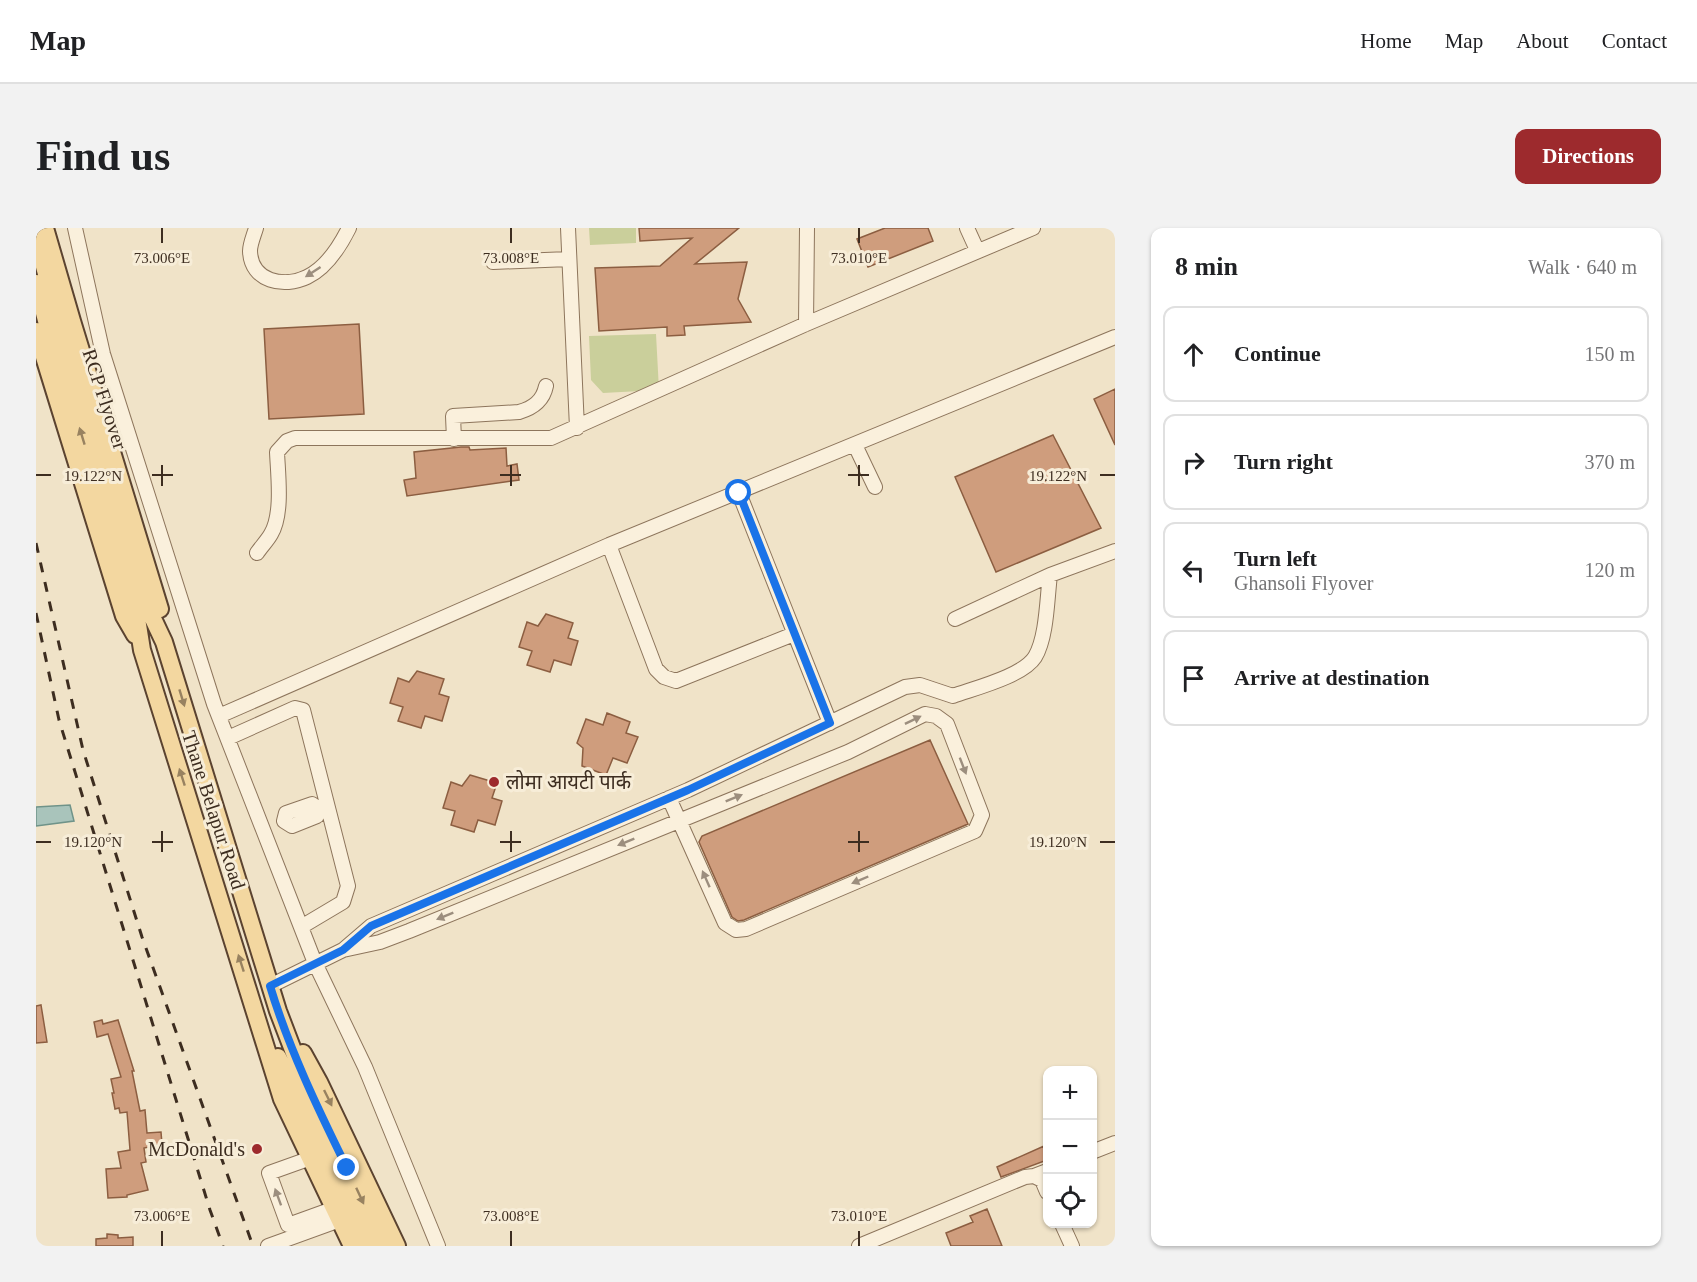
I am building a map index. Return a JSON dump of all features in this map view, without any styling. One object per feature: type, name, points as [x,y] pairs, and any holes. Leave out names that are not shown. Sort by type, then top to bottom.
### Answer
[{"type":"main road","points":[[45,228],[159,605],[164,642]]},
{"type":"main road","name":"RCP Flyover","points":[[36,237],[142,610]]},
{"type":"main road","name":"RCP Flyover","points":[[36,283],[48,328],[142,610]]},
{"type":"main road","points":[[36,331],[124,616],[142,650]]},
{"type":"main road","name":"Thane Belapur Road","points":[[142,610],[164,642],[278,1011]]},
{"type":"main road","name":"Thane Belapur Road","points":[[142,610],[142,650],[258,1018]]},
{"type":"main road","points":[[278,1011],[301,1090],[368,1246]]},
{"type":"main road","points":[[278,1011],[319,1082],[397,1246]]},
{"type":"main road","points":[[258,1018],[301,1090],[383,1246]]},
{"type":"main road","points":[[258,1018],[282,1099],[352,1246]]},
{"type":"street","points":[[75,228],[103,354],[219,716],[315,963],[365,1067],[438,1246]]},
{"type":"street","points":[[256,228],[250,252],[256,268],[266,279],[287,283],[307,277],[325,265],[349,228]]},
{"type":"street","points":[[568,228],[577,428]]},
{"type":"street","points":[[806,324],[807,228]]},
{"type":"street","points":[[967,228],[977,250]]},
{"type":"street","points":[[257,553],[272,534],[276,523],[278,452],[287,441],[295,438],[551,438],[806,324],[1033,228]]},
{"type":"street","points":[[493,262],[569,259]]},
{"type":"street","points":[[219,716],[609,545],[855,446],[1115,337]]},
{"type":"street","points":[[454,439],[453,416],[528,410],[540,402],[546,386]]},
{"type":"street","points":[[855,446],[875,487]]},
{"type":"street","points":[[739,493],[830,723]]},
{"type":"street","points":[[609,545],[656,669],[664,677],[676,681],[794,634]]},
{"type":"street","points":[[955,619],[1050,575],[1115,551]]},
{"type":"street","points":[[343,950],[371,926],[669,798],[905,687],[920,685],[953,696],[1020,670],[1035,658],[1042,642],[1050,575]]},
{"type":"street","points":[[228,738],[295,708],[303,710],[324,808],[348,886],[344,902],[302,927]]},
{"type":"street","points":[[270,986],[343,950],[380,942],[680,820],[848,752],[925,714],[936,716],[947,724],[982,815],[975,831],[746,929],[736,930],[725,923],[680,820],[669,798]]},
{"type":"street","points":[[263,829],[284,821],[286,813],[312,804],[324,808]]},
{"type":"street","points":[[1097,1150],[1115,1143]]},
{"type":"street","points":[[310,1158],[269,1173],[288,1225],[338,1214]]},
{"type":"street","points":[[859,1246],[892,1240],[1025,1177],[1043,1172]]},
{"type":"street","points":[[1034,1176],[1043,1182]]},
{"type":"street","points":[[268,1246],[338,1214]]},
{"type":"street","points":[[1064,1228],[1072,1246]]},
{"type":"green space","points":[[589,228],[636,228],[636,243],[590,245]]},
{"type":"green space","points":[[656,334],[659,390],[603,393],[591,380],[589,336]]},
{"type":"water","points":[[70,805],[74,821],[36,826],[36,807]]},
{"type":"building","points":[[639,228],[739,228],[695,264],[747,262],[738,299],[751,322],[684,326],[685,335],[667,336],[667,327],[599,331],[595,268],[660,266],[692,238],[640,241]]},
{"type":"building","points":[[885,228],[928,228],[933,241],[868,267],[857,239]]},
{"type":"building","points":[[359,324],[364,414],[269,419],[264,329]]},
{"type":"building","points":[[1115,389],[1115,445],[1094,399]]},
{"type":"building","points":[[1053,435],[1101,528],[996,572],[955,477]]},
{"type":"building","points":[[469,447],[470,450],[506,448],[507,466],[517,464],[519,480],[407,496],[404,480],[416,478],[414,452]]},
{"type":"building","points":[[546,614],[573,623],[568,638],[578,641],[571,665],[554,660],[550,672],[527,665],[532,651],[519,647],[527,622],[538,626]]},
{"type":"building","points":[[417,671],[444,679],[439,694],[449,697],[442,721],[425,716],[421,728],[398,721],[403,707],[390,703],[398,678],[409,682]]},
{"type":"building","points":[[607,713],[630,722],[626,733],[638,737],[627,763],[613,758],[606,775],[582,766],[583,748],[577,743],[586,719],[603,725]]},
{"type":"building","points":[[930,740],[968,824],[744,920],[738,921],[732,917],[699,842],[702,836]]},
{"type":"building","points":[[470,775],[497,783],[492,798],[502,801],[495,825],[478,820],[474,832],[451,825],[455,811],[443,808],[451,782],[462,786]]},
{"type":"building","points":[[41,1005],[47,1042],[36,1043],[36,1006]]},
{"type":"building","points":[[102,1020],[103,1024],[118,1020],[134,1071],[132,1071],[140,1111],[145,1110],[147,1133],[161,1132],[162,1144],[144,1148],[146,1162],[141,1163],[148,1190],[127,1195],[127,1197],[108,1198],[106,1169],[121,1168],[118,1152],[130,1150],[127,1112],[120,1113],[119,1108],[115,1109],[112,1093],[114,1093],[111,1079],[121,1077],[108,1034],[97,1037],[94,1022]]},
{"type":"building","points":[[1043,1146],[1043,1161],[1001,1177],[997,1167]]},
{"type":"building","points":[[987,1209],[1002,1246],[951,1246],[946,1233],[973,1222],[970,1216]]},
{"type":"building","points":[[107,1234],[118,1235],[118,1238],[133,1237],[133,1246],[96,1246],[96,1239],[107,1238]]},
{"type":"railway","points":[[36,543],[83,750],[142,937],[253,1246]]},
{"type":"railway","points":[[36,613],[59,720],[223,1246]]},
{"type":"place","name":"लोमा आयटी पार्क","points":[[494,782]]},
{"type":"place","name":"McDonald's","points":[[257,1149]]},
{"type":"route","points":[[347,1168],[307,1087],[270,986],[343,950],[371,926],[688,790],[830,723],[739,493]]}]
